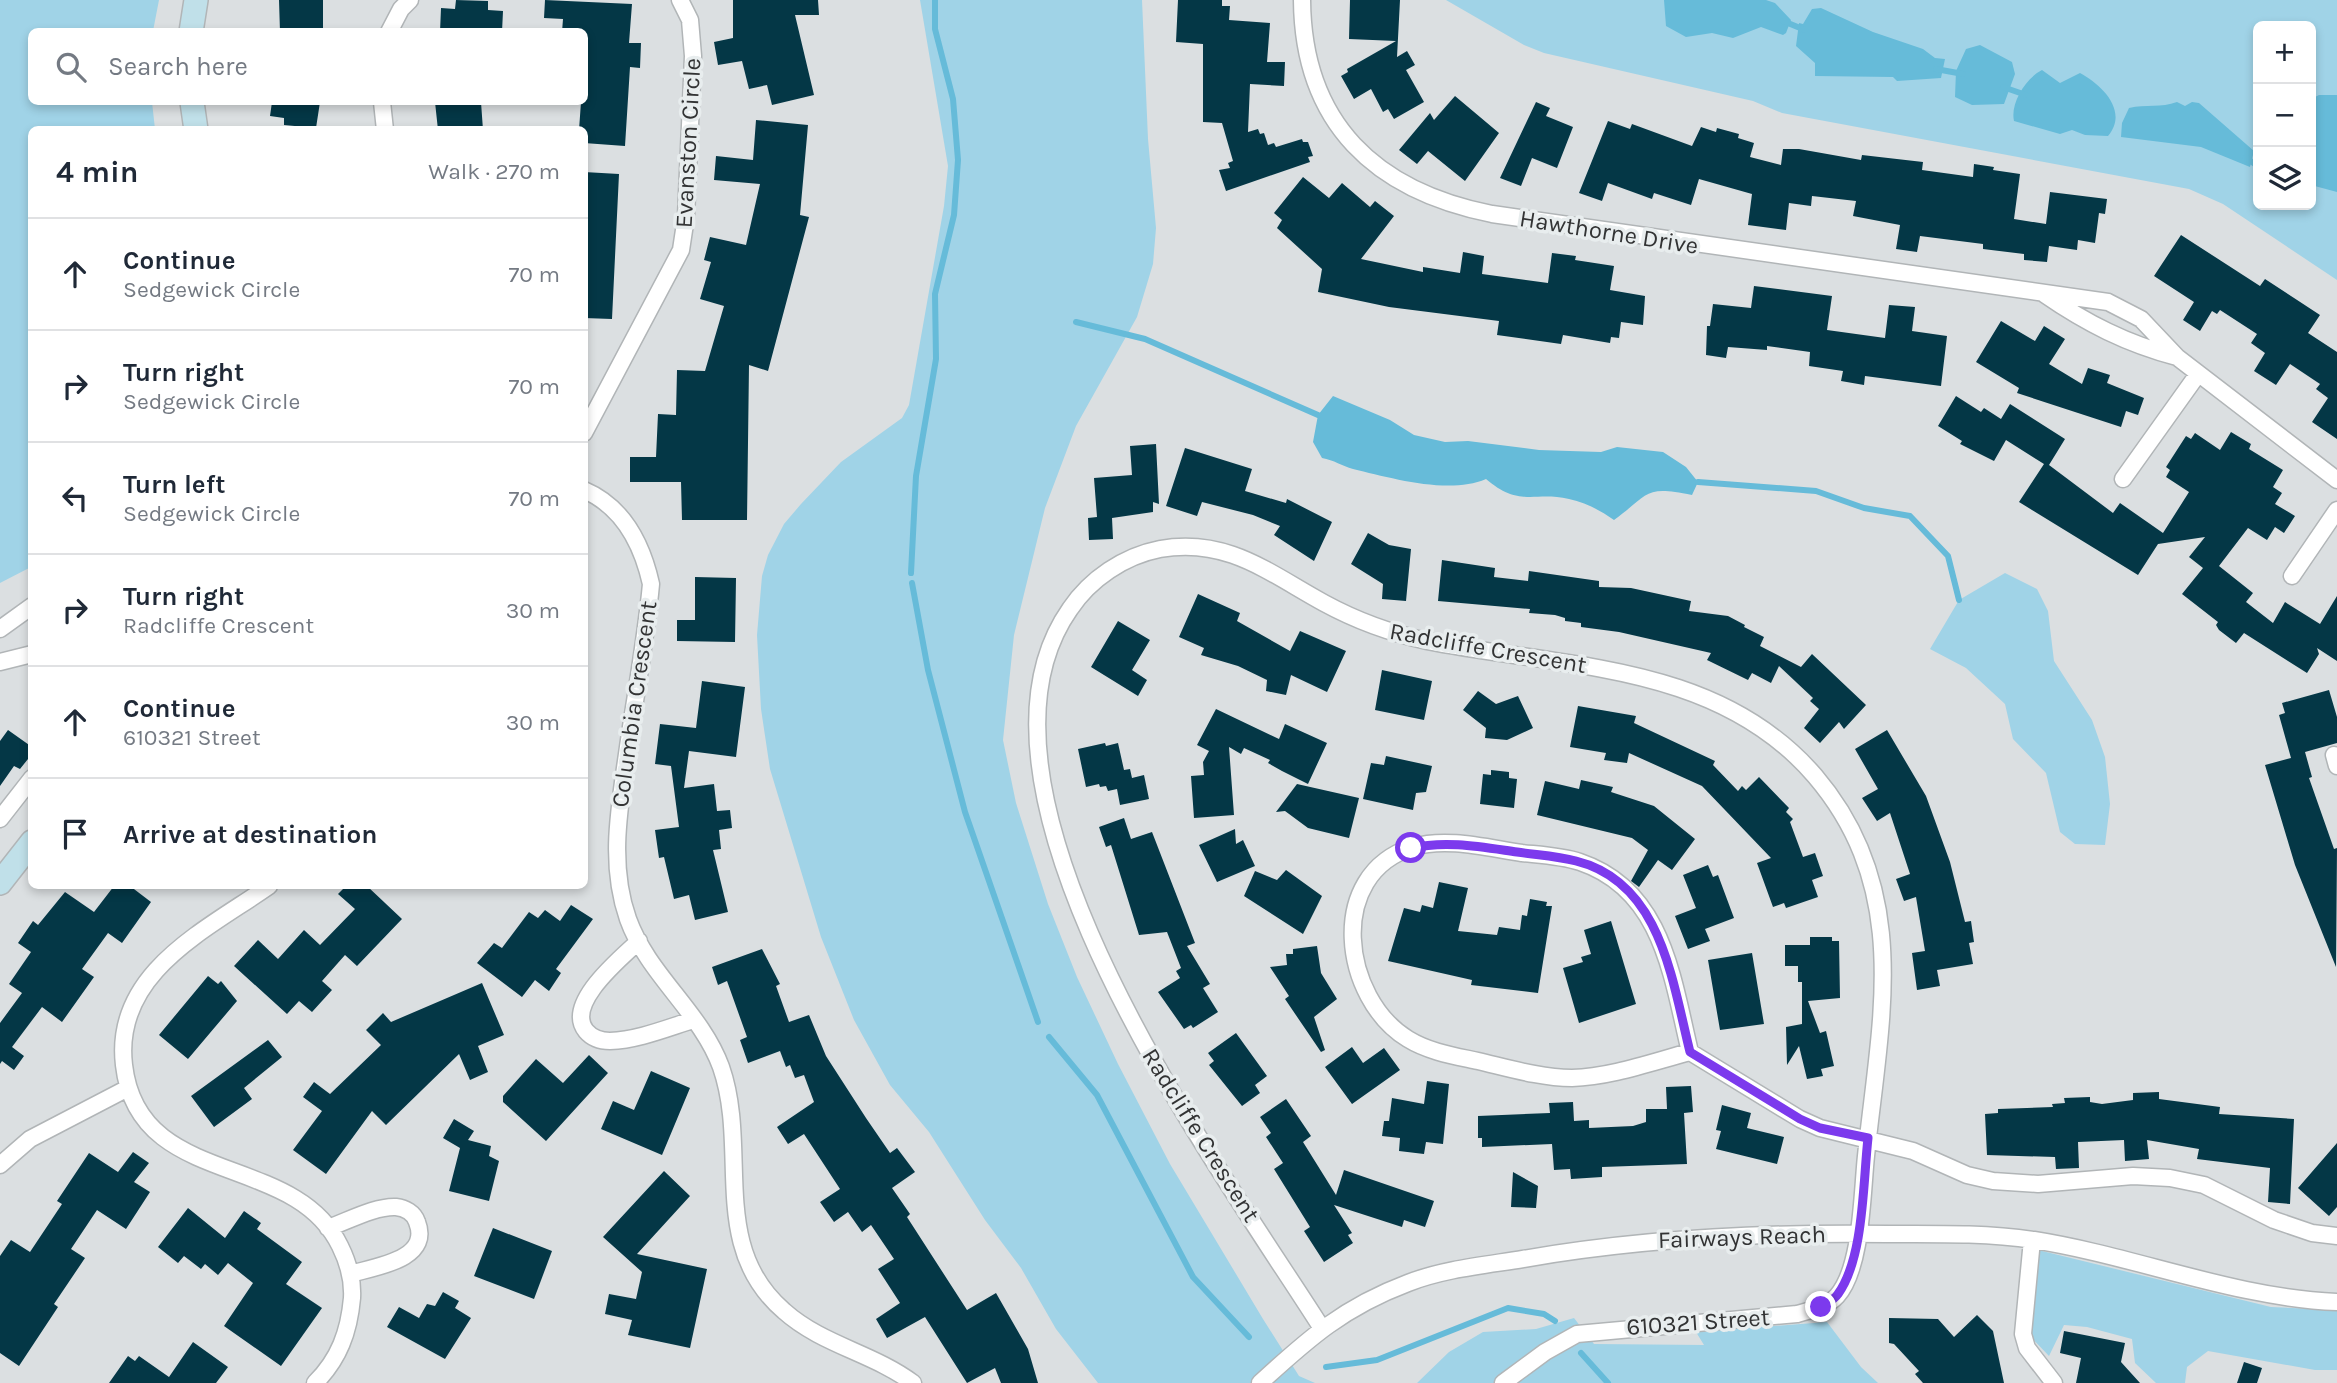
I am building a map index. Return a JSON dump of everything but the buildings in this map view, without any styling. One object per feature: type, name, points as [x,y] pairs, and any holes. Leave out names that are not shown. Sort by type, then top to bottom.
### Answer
[{"type":"street","points":[[192,28],[196,0]]},
{"type":"street","points":[[392,28],[410,0]]},
{"type":"street","name":"Evanston Circle","points":[[588,425],[681,250],[687,217],[693,56],[690,20],[680,0]]},
{"type":"street","name":"Hawthorne Drive","points":[[1302,0],[1308,55],[1318,86],[1332,114],[1349,140],[1371,164],[1424,195],[1457,207],[1492,214],[1688,244],[2093,298],[2141,319],[2176,357],[2337,480]]},
{"type":"street","points":[[193,105],[196,126]]},
{"type":"street","points":[[382,105],[385,126]]},
{"type":"street","name":"Hawthorne Drive","points":[[2039,291],[2084,322],[2129,343],[2176,357]]},
{"type":"street","points":[[2084,322],[2093,298]]},
{"type":"street","points":[[2129,343],[2141,319]]},
{"type":"street","points":[[2123,479],[2198,374]]},
{"type":"street","name":"Columbia Crescent","points":[[588,492],[611,506],[627,524],[644,553],[651,584],[615,836],[617,880],[629,921],[639,940],[720,1065],[731,1105],[735,1147],[733,1207],[739,1239],[757,1279],[782,1310],[807,1329],[898,1371],[913,1383]]},
{"type":"street","points":[[2292,576],[2337,510]]},
{"type":"street","name":"Radcliffe Crescent","points":[[1321,1327],[1174,1095],[1110,982],[1049,824],[1038,768],[1038,712],[1044,662],[1057,627],[1076,599],[1099,577],[1127,560],[1159,550],[1196,547],[1234,554],[1261,565],[1345,614],[1392,633],[1667,682],[1709,697],[1748,718],[1781,742],[1816,777],[1845,820],[1870,873],[1881,915],[1884,988],[1857,1233]]},
{"type":"street","points":[[0,629],[28,609]]},
{"type":"street","points":[[0,662],[28,655]]},
{"type":"street","points":[[0,819],[28,783]]},
{"type":"street","points":[[1690,1052],[1604,1075],[1570,1078],[1529,1073],[1433,1051],[1416,1043],[1384,1019],[1365,988],[1354,957],[1350,926],[1358,899],[1374,872],[1391,857],[1432,843],[1566,859],[1596,868],[1634,894],[1650,918],[1673,983],[1690,1052],[1800,1119],[1820,1128],[1868,1138],[1993,1181],[2038,1184],[2133,1176],[2170,1178],[2204,1185],[2274,1220],[2312,1233],[2337,1236]]},
{"type":"street","points":[[0,883],[28,847]]},
{"type":"street","points":[[264,889],[184,942],[148,978],[134,1001],[124,1033],[123,1060],[128,1088],[145,1118],[167,1142],[197,1159],[292,1195],[316,1213],[343,1253],[350,1274],[352,1293],[346,1335],[338,1355],[315,1383]]},
{"type":"street","points":[[639,940],[594,986],[584,1001],[582,1025],[588,1033],[608,1041],[625,1040],[693,1020]]},
{"type":"street","points":[[0,1165],[30,1139],[128,1088]]},
{"type":"street","points":[[328,1228],[386,1208],[399,1207],[411,1212],[417,1222],[419,1236],[416,1248],[407,1256],[350,1274]]},
{"type":"street","name":"610321 Street","points":[[1503,1383],[1563,1340],[1589,1330],[1727,1322],[1797,1314],[1821,1307],[1837,1296],[1847,1280],[1857,1233]]},
{"type":"street","name":"Fairways Reach","points":[[1260,1383],[1321,1327],[1364,1302],[1410,1282],[1576,1250],[1716,1235],[1974,1234],[2032,1240],[2272,1294],[2308,1301],[2337,1301]]},
{"type":"street","points":[[2032,1240],[2023,1334],[2027,1348],[2054,1383]]},
{"type":"shaded area","points":[[0,0],[159,0],[154,28],[28,28],[28,105],[152,105],[155,126],[28,126],[28,569],[0,583]]},
{"type":"shaded area","points":[[920,0],[1142,0],[1148,139],[1156,228],[1153,264],[1137,317],[1076,426],[1045,508],[1014,635],[1003,740],[1016,803],[1048,904],[1077,977],[1118,1064],[1170,1164],[1263,1319],[1299,1376],[1315,1383],[1098,1383],[1056,1329],[1021,1268],[985,1220],[929,1132],[890,1085],[854,1020],[821,937],[770,769],[761,709],[757,635],[762,576],[768,555],[784,524],[801,504],[841,462],[902,418],[909,405],[944,206],[948,166]]},
{"type":"shaded area","points":[[1446,0],[2337,0],[2337,280],[2223,204],[2189,189],[1782,113],[1753,101],[1544,53],[1524,45]]},
{"type":"shaded area","points":[[1664,0],[1766,0],[1775,3],[1791,20],[1783,35],[1761,27],[1733,38],[1712,33],[1686,37],[1666,26]]},
{"type":"shaded area","points":[[1821,8],[1873,32],[1923,49],[1935,58],[1945,59],[1941,78],[1897,81],[1893,77],[1815,76],[1815,63],[1796,46],[1799,23],[1803,24],[1812,9]]},
{"type":"shaded area","points":[[1980,45],[2012,62],[2015,74],[2004,104],[1972,105],[1955,97],[1956,71],[1966,49]]},
{"type":"shaded area","points":[[2042,70],[2060,83],[2080,73],[2097,84],[2110,100],[2116,117],[2108,136],[2085,135],[2072,130],[2060,134],[2014,121],[2017,99],[2030,79]]},
{"type":"shaded area","points":[[2337,95],[2337,192],[2316,186],[2316,96]]},
{"type":"shaded area","points":[[2177,102],[2185,106],[2192,102],[2199,103],[2253,150],[2250,167],[2201,147],[2121,137],[2122,123],[2129,108]]},
{"type":"shaded area","points":[[1333,396],[1390,420],[1414,435],[1445,442],[1468,441],[1539,450],[1601,452],[1617,447],[1663,452],[1686,467],[1698,482],[1692,495],[1664,491],[1648,494],[1614,520],[1593,507],[1569,499],[1527,497],[1508,493],[1486,479],[1471,484],[1438,485],[1385,477],[1322,458],[1313,442],[1318,415]]},
{"type":"shaded area","points":[[2005,573],[2037,589],[2048,611],[2054,661],[2092,720],[2105,757],[2110,804],[2105,845],[2075,844],[2060,832],[2046,773],[2013,739],[2005,704],[1966,668],[1930,649],[1959,600]]},
{"type":"shaded area","points":[[2038,1250],[2271,1307],[2337,1310],[2337,1370],[2315,1370],[2208,1351],[2187,1367],[2185,1383],[2156,1383],[2135,1363],[2132,1339],[2087,1327],[2064,1325],[2049,1356],[2029,1335]]},
{"type":"shaded area","points":[[1574,1318],[1594,1344],[1704,1345],[1696,1332],[1827,1322],[1861,1367],[1878,1383],[1417,1383],[1449,1352],[1483,1332],[1536,1329]]},
{"type":"waterway","points":[[911,573],[916,476],[936,359],[935,294],[954,215],[958,160],[953,99],[935,29],[935,0]]},
{"type":"waterway","points":[[1783,21],[1805,30]]},
{"type":"waterway","points":[[1936,69],[1963,74]]},
{"type":"waterway","points":[[2003,87],[2026,95]]},
{"type":"waterway","points":[[2246,158],[2253,163]]},
{"type":"waterway","points":[[1076,322],[1145,339],[1318,415]]},
{"type":"waterway","points":[[1698,482],[1816,491],[1864,508],[1910,516],[1948,556],[1959,600]]},
{"type":"waterway","points":[[912,583],[928,670],[965,812],[1038,1022]]},
{"type":"waterway","points":[[1049,1037],[1097,1095],[1193,1277],[1249,1337]]},
{"type":"waterway","points":[[1326,1367],[1377,1360],[1508,1308],[1544,1314],[1555,1321]]},
{"type":"waterway","points":[[1581,1353],[1608,1383]]},
{"type":"route","points":[[1411,848],[1432,843],[1459,844],[1577,861],[1615,878],[1634,894],[1650,918],[1660,941],[1690,1052],[1800,1119],[1820,1128],[1868,1138],[1857,1233],[1847,1280],[1837,1296],[1821,1307]]}]
